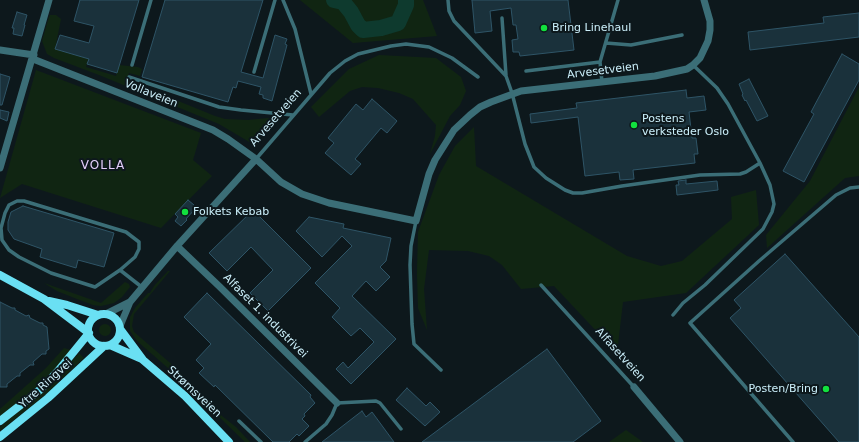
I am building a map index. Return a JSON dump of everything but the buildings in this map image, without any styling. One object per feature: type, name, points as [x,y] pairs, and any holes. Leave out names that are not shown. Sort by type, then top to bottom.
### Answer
[{"type":"main road","points":[[0,275],[44,300],[89,333],[93,341],[100,345],[107,345],[118,339],[120,327],[115,318],[44,300]]},
{"type":"main road","points":[[89,333],[90,324],[102,315]]},
{"type":"main road","name":"Strømsveien","points":[[120,327],[143,360],[185,396],[229,442]]},
{"type":"main road","name":"Ytre Ringvei","points":[[0,421],[31,397],[58,371],[89,333]]},
{"type":"main road","name":"Ytre Ringvei","points":[[0,437],[48,398],[107,345]]},
{"type":"main road","name":"Strømsveien","points":[[107,345],[143,360]]},
{"type":"street","points":[[0,168],[49,0]]},
{"type":"street","points":[[694,65],[705,49],[710,30],[710,21],[704,0]]},
{"type":"street","name":"Vollaveien","points":[[0,50],[33,57],[213,130],[256,159],[281,182],[302,194],[329,203],[416,221]]},
{"type":"street","name":"Arvesetveien","points":[[416,221],[429,174],[441,148],[462,121],[480,107],[512,93],[667,74],[686,69],[694,65]]},
{"type":"street","name":"Arvesetveien","points":[[120,327],[130,302],[177,246],[256,159]]},
{"type":"street","name":"Alfaset 1. industrivei","points":[[177,246],[337,403]]},
{"type":"street","name":"Arvesetveien","points":[[102,315],[130,302]]},
{"type":"street","name":"Alfasetveien","points":[[634,387],[680,442]]},
{"type":"lane","points":[[132,64],[151,0]]},
{"type":"lane","points":[[254,72],[274,0]]},
{"type":"lane","points":[[283,0],[295,29],[311,94]]},
{"type":"lane","points":[[448,0],[449,11],[454,21],[506,76]]},
{"type":"lane","points":[[602,82],[600,62],[618,0]]},
{"type":"lane","points":[[502,18],[506,76],[512,93],[525,144],[534,166],[546,178],[565,190],[573,193],[590,192],[700,174],[740,174],[760,163]]},
{"type":"lane","points":[[606,43],[631,45],[682,34]]},
{"type":"lane","name":"Arvesetveien","points":[[256,159],[330,73],[345,61],[358,54],[406,44],[429,47],[439,51],[478,77]]},
{"type":"lane","points":[[526,71],[600,62]]},
{"type":"lane","points":[[673,315],[683,303],[705,285],[763,229],[769,220],[774,204],[773,195],[760,163],[728,104],[717,88],[694,65]]},
{"type":"lane","points":[[129,77],[219,107],[293,115]]},
{"type":"lane","points":[[793,442],[690,323],[758,261],[836,195],[850,188],[859,187]]},
{"type":"lane","points":[[18,201],[24,201],[126,232],[139,242],[139,249],[136,257],[120,270],[95,287],[51,273],[19,257],[9,250],[2,240],[0,228],[9,205],[18,201]]},
{"type":"lane","points":[[416,221],[411,246],[410,265],[414,344],[441,370]]},
{"type":"lane","points":[[120,270],[143,288]]},
{"type":"lane","name":"Alfasetveien","points":[[542,285],[634,387]]},
{"type":"lane","points":[[305,442],[326,424],[337,403],[376,401],[380,403],[401,429]]},
{"type":"lane","points":[[239,421],[261,442]]},
{"type":"green space","points":[[300,0],[423,0],[437,36],[353,43]]},
{"type":"green space","points":[[50,15],[56,15],[61,19],[55,49],[88,59],[86,67],[116,76],[119,65],[138,67],[142,69],[140,76],[129,73],[126,82],[225,119],[248,120],[268,118],[274,120],[273,124],[263,136],[251,143],[219,124],[54,58],[47,54],[42,41]]},
{"type":"green space","points":[[379,55],[436,58],[461,77],[466,91],[460,105],[450,116],[430,154],[435,136],[436,125],[413,99],[399,93],[378,88],[362,87],[350,91],[319,117],[311,107],[349,69]]},
{"type":"green space","points":[[36,70],[201,133],[193,160],[212,176],[161,228],[22,184],[0,198]]},
{"type":"green space","points":[[859,87],[859,176],[845,178],[767,248],[766,235],[810,181]]},
{"type":"green space","points":[[474,127],[476,166],[627,256],[661,266],[682,261],[732,219],[731,197],[756,190],[759,225],[686,293],[623,302],[617,353],[554,286],[521,289],[502,265],[489,256],[468,251],[429,250],[424,289],[427,330],[418,308],[418,232],[439,175],[455,146]]},
{"type":"green space","points":[[168,271],[170,271],[134,314],[132,326],[134,332],[176,368],[222,416],[236,427],[250,442],[245,442],[192,389],[137,341],[130,331],[130,317],[135,308],[148,293],[150,293],[154,286]]},
{"type":"green space","points":[[125,282],[129,284],[130,287],[122,297],[114,303],[101,306],[93,305],[57,291],[44,283],[101,303]]},
{"type":"green space","points":[[107,324],[110,325],[110,335],[103,336],[100,335],[99,328],[100,325]]},
{"type":"green space","points":[[64,348],[71,350],[54,371],[0,417],[0,409],[46,368]]},
{"type":"green space","points":[[79,353],[84,358],[45,395],[0,431],[0,427],[51,384]]},
{"type":"green space","points":[[626,430],[643,442],[609,442]]},
{"type":"waterway","points":[[334,0],[343,2],[363,30],[381,28],[398,23],[406,5],[406,0]]},
{"type":"place","name":"Bring Linehaul","points":[[544,28]]},
{"type":"place","name":"Postens verksteder Oslo","points":[[634,125]]},
{"type":"place","name":"Folkets Kebab","points":[[185,212]]},
{"type":"place","name":"Posten/Bring","points":[[826,389]]},
{"type":"district","name":"VOLLA","points":[[103,166]]}]
